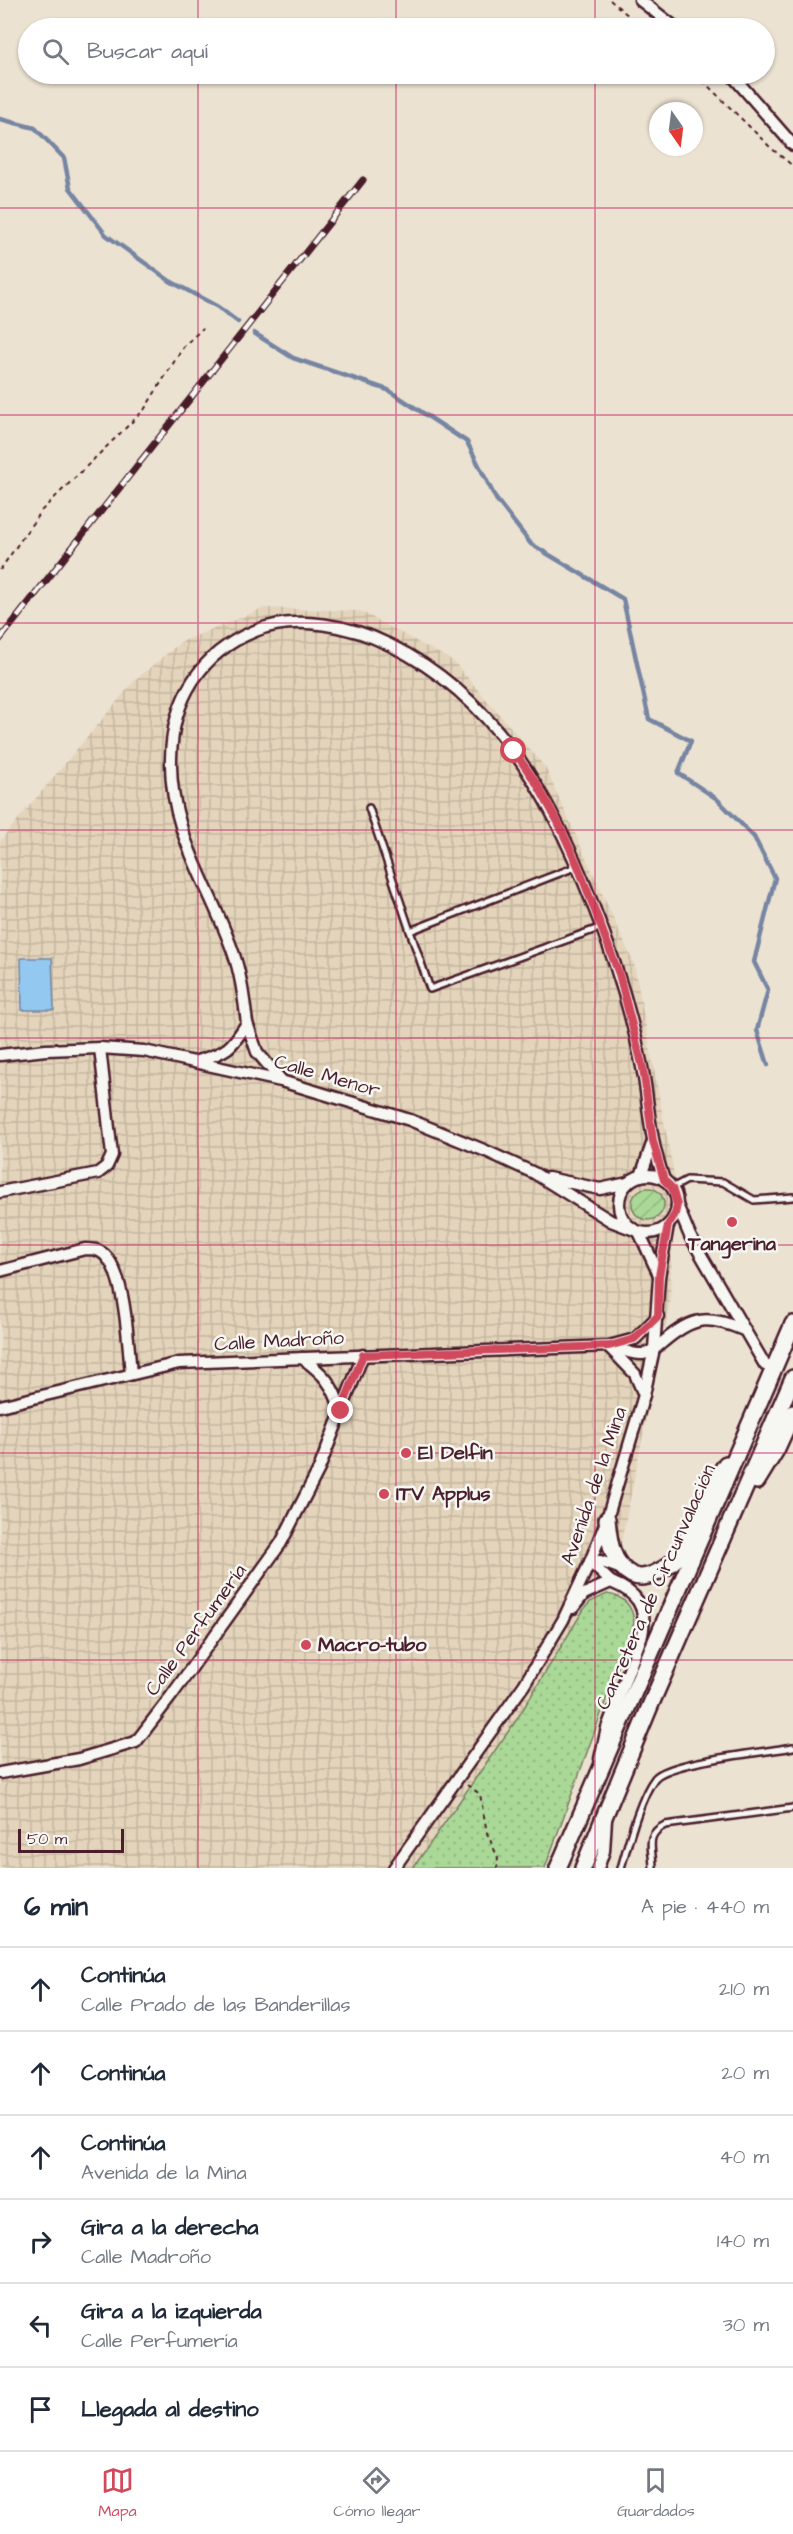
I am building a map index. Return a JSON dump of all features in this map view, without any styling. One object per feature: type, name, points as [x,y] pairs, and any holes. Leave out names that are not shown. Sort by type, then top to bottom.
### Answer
[{"type":"main road","name":"Carretera de Circunvalación","points":[[558,1868],[793,1323]]},
{"type":"main road","points":[[583,1868],[650,1706],[793,1378]]},
{"type":"main road","points":[[728,1530],[776,1450],[793,1413]]},
{"type":"main road","points":[[607,1519],[611,1548],[622,1569],[635,1577],[650,1575],[663,1569],[679,1557],[712,1484],[750,1426]]},
{"type":"street","points":[[640,0],[663,18]]},
{"type":"street","points":[[740,84],[793,146]]},
{"type":"street","points":[[281,1081],[257,1052],[247,1023],[234,953],[187,849],[176,807],[171,760],[174,722],[186,690],[210,658],[234,639],[263,628],[300,623],[342,628],[378,639],[415,658],[452,686],[488,719],[537,784],[578,866],[619,974],[643,1068],[653,1141],[668,1184],[690,1236],[765,1365]]},
{"type":"street","points":[[197,1061],[233,1046],[247,1023]]},
{"type":"street","points":[[0,1192],[98,1173],[107,1166],[112,1155],[100,1048]]},
{"type":"street","name":"Calle Menor","points":[[0,1055],[100,1048],[144,1051],[197,1061],[281,1081],[410,1120],[534,1173],[600,1190],[628,1183]]},
{"type":"street","points":[[641,1176],[653,1141]]},
{"type":"street","name":"Calle Menor","points":[[534,1173],[611,1221],[635,1230]]},
{"type":"street","points":[[668,1184],[657,1177],[641,1176],[628,1183],[622,1190],[619,1207],[625,1223],[635,1230],[654,1233],[669,1224],[677,1205]]},
{"type":"street","points":[[669,1224],[690,1236]]},
{"type":"street","name":"Avenida de la Mina","points":[[394,1868],[524,1684],[563,1620],[590,1562],[607,1519],[644,1395],[654,1349],[659,1276],[669,1224]]},
{"type":"street","name":"Avenida de la Mina","points":[[635,1230],[659,1276]]},
{"type":"street","points":[[0,1271],[85,1249],[99,1250],[109,1259],[121,1290],[131,1374]]},
{"type":"street","name":"Calle Madroño","points":[[0,1406],[179,1363],[609,1346],[634,1339],[658,1316]]},
{"type":"street","points":[[634,1339],[654,1349],[689,1322],[704,1319],[723,1321],[744,1330]]},
{"type":"street","points":[[609,1346],[635,1374],[644,1395]]},
{"type":"street","name":"Calle Madroño","points":[[609,1346],[643,1354],[654,1349]]},
{"type":"street","name":"Calle Perfumería","points":[[0,1773],[79,1759],[135,1742],[172,1695],[281,1543],[319,1469],[363,1355]]},
{"type":"street","points":[[302,1358],[322,1372],[335,1390],[341,1411]]},
{"type":"street","points":[[590,1562],[600,1562],[622,1569]]},
{"type":"street","points":[[590,1562],[611,1582],[628,1589],[636,1597],[644,1622],[642,1635],[607,1728],[595,1781]]},
{"type":"street","points":[[563,1620],[584,1594],[611,1582]]},
{"type":"street","points":[[598,1868],[604,1851],[606,1814]]},
{"type":"lane","points":[[369,808],[430,989],[602,927]]},
{"type":"lane","points":[[410,931],[578,866]]},
{"type":"lane","points":[[668,1184],[687,1180],[723,1182],[754,1200],[793,1197]]},
{"type":"lane","points":[[621,1868],[637,1816],[656,1777],[677,1766],[793,1747]]},
{"type":"lane","points":[[653,1868],[650,1841],[657,1829],[793,1808]]},
{"type":"path","points":[[610,0],[631,18]]},
{"type":"path","points":[[706,84],[771,148],[793,166]]},
{"type":"path","points":[[0,570],[41,511],[144,410],[184,346],[203,328]]},
{"type":"path","points":[[458,1778],[480,1794],[487,1833],[498,1858],[497,1868]]},
{"type":"shaded area","points":[[264,608],[360,611],[453,661],[545,767],[634,964],[674,1174],[670,1302],[620,1548],[517,1719],[413,1868],[0,1868],[0,841],[135,680],[181,642]]},
{"type":"green space","points":[[648,1188],[660,1192],[664,1204],[660,1216],[648,1220],[636,1216],[632,1204],[636,1192]]},
{"type":"green space","points":[[607,1594],[618,1597],[630,1607],[634,1623],[545,1868],[413,1868],[517,1719],[584,1609],[590,1602]]},
{"type":"water","points":[[21,958],[52,958],[54,1010],[22,1010]]},
{"type":"waterway","points":[[0,119],[35,128],[64,158],[70,188],[106,235],[170,281],[218,307],[238,322]]},
{"type":"waterway","points":[[254,333],[293,358],[388,390],[467,442],[496,499],[531,544],[623,599],[649,719],[691,741],[678,773],[717,799],[754,837],[775,878],[754,962],[768,990],[757,1030],[768,1065]]},
{"type":"railway","points":[[0,639],[363,180]]},
{"type":"place","name":"Tangerina","points":[[732,1222]]},
{"type":"place","name":"El Delfin","points":[[406,1453]]},
{"type":"place","name":"ITV Applus","points":[[384,1494]]},
{"type":"place","name":"Macro-tubo","points":[[306,1645]]},
{"type":"route","points":[[341,1411],[363,1355],[609,1346],[634,1339],[658,1316],[659,1276],[668,1225],[675,1214],[677,1205],[676,1196],[664,1180],[653,1141],[643,1068],[619,974],[602,927],[558,822],[537,784],[514,751]]}]
